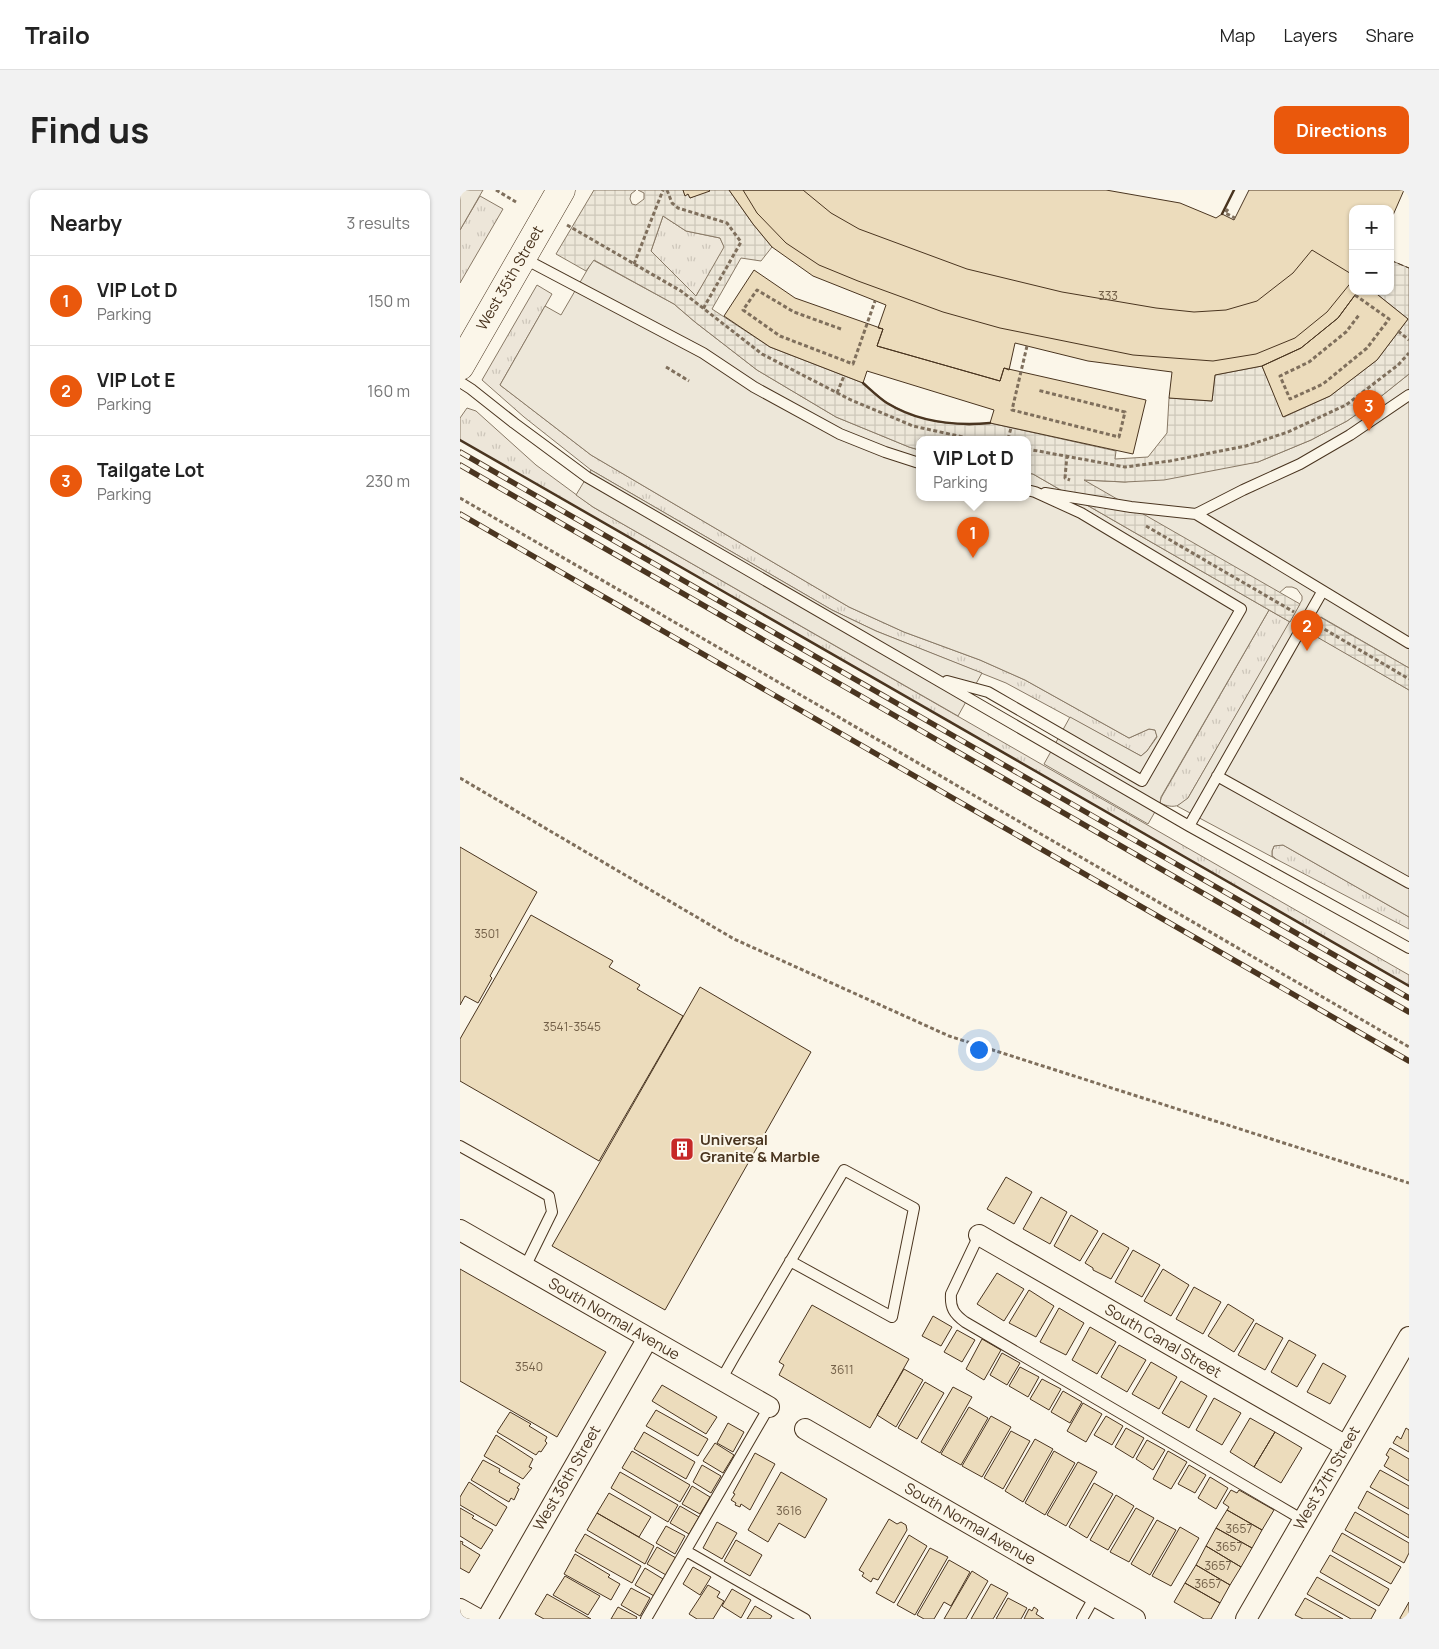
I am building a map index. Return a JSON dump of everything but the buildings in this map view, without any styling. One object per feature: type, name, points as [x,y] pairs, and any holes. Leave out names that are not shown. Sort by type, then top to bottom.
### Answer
[{"type":"main road","name":"West 35th Street","points":[[460,366],[561,190]]},
{"type":"street","name":"South Normal Avenue","points":[[460,1230],[768,1407]]},
{"type":"street","name":"South Canal Street","points":[[979,1235],[1346,1446]]},
{"type":"street","name":"West 37th Street","points":[[1246,1619],[1409,1337]]},
{"type":"street","name":"West 36th Street","points":[[487,1619],[648,1338]]},
{"type":"street","name":"South Normal Avenue","points":[[805,1429],[1135,1619]]},
{"type":"street","points":[[460,1609],[478,1619]]},
{"type":"lane","points":[[522,257],[696,350],[762,391],[840,434],[916,462]]},
{"type":"lane","points":[[460,382],[472,389],[587,477],[1189,826],[1409,948]]},
{"type":"lane","points":[[1196,514],[1300,464],[1350,435],[1409,395]]},
{"type":"lane","points":[[935,678],[988,692],[1142,781],[1241,609],[1080,513],[1031,491]]},
{"type":"lane","points":[[1031,491],[1131,507],[1196,514],[1409,643]]},
{"type":"lane","points":[[1189,826],[1322,592]]},
{"type":"lane","points":[[1217,776],[1409,883]]},
{"type":"lane","points":[[460,1146],[549,1196],[552,1212],[525,1267]]},
{"type":"lane","points":[[721,1380],[790,1261],[844,1170],[914,1208],[892,1317],[790,1261]]},
{"type":"lane","points":[[979,1235],[950,1294],[950,1304],[956,1316],[1303,1520]]},
{"type":"lane","points":[[646,1619],[768,1407]]},
{"type":"lane","points":[[686,1551],[805,1619]]},
{"type":"lane","points":[[1082,1619],[1095,1596]]},
{"type":"path","points":[[496,190],[516,202]]},
{"type":"path","points":[[634,264],[663,190]]},
{"type":"path","points":[[667,190],[672,203],[678,208],[727,223],[741,242],[703,309]]},
{"type":"path","points":[[1228,209],[1225,213],[1235,218]]},
{"type":"path","points":[[566,224],[682,291],[762,354],[837,393],[913,426],[958,436]]},
{"type":"path","points":[[841,329],[794,312],[757,290],[743,310],[780,336],[853,364],[875,301]]},
{"type":"path","points":[[1355,295],[1388,319],[1367,348],[1323,384],[1290,399],[1280,376],[1309,362],[1346,332],[1359,315]]},
{"type":"path","points":[[1398,331],[1409,340]]},
{"type":"path","points":[[1027,346],[1012,410],[1119,437],[1126,412],[1037,390]]},
{"type":"path","points":[[1031,450],[1124,467],[1170,461],[1246,446],[1288,432],[1346,405],[1398,365],[1409,353]]},
{"type":"path","points":[[666,367],[689,381]]},
{"type":"path","points":[[837,393],[844,376]]},
{"type":"path","points":[[1009,436],[1010,428]]},
{"type":"path","points":[[1066,455],[1065,478],[1074,483]]},
{"type":"path","points":[[460,498],[1409,1047]]},
{"type":"path","points":[[1141,523],[1295,613]]},
{"type":"path","points":[[1316,625],[1409,679]]},
{"type":"path","points":[[460,778],[734,940],[949,1036],[1409,1183]]},
{"type":"green space","points":[[480,196],[503,209],[460,283],[460,230]]},
{"type":"green space","points":[[663,216],[686,231],[720,238],[725,248],[696,296],[651,251]]},
{"type":"green space","points":[[537,285],[552,294],[500,385],[591,455],[849,607],[904,632],[980,660],[1025,680],[1129,738],[1149,729],[1155,730],[1157,736],[1147,751],[1141,756],[1006,683],[876,631],[832,610],[591,470],[524,417],[482,380]]},
{"type":"green space","points":[[467,408],[476,411],[536,465],[593,507],[1409,975],[1409,986],[460,440],[460,418]]},
{"type":"green space","points":[[1269,610],[1290,622],[1188,798],[1175,806],[1160,803],[1161,798]]},
{"type":"green space","points":[[1283,845],[1409,917],[1409,929],[1276,859],[1272,856],[1272,851],[1274,846]]},
{"type":"shaded area","points":[[460,190],[483,190],[460,230]]},
{"type":"shaded area","points":[[594,190],[636,190],[631,194],[630,199],[632,204],[636,205],[644,199],[644,193],[638,190],[683,190],[685,195],[688,194],[690,198],[709,190],[729,190],[772,247],[761,261],[741,258],[712,309],[770,347],[863,383],[887,403],[911,415],[938,422],[969,425],[990,423],[1116,451],[1115,459],[1148,457],[1167,433],[1169,398],[1212,401],[1215,375],[1262,366],[1284,417],[1330,396],[1377,360],[1408,319],[1378,295],[1394,295],[1394,262],[1409,268],[1409,374],[1347,421],[1311,440],[1258,462],[1164,480],[1125,482],[1084,480],[1300,604],[1290,622],[1031,474],[1031,436],[916,436],[916,449],[909,447],[836,417],[757,370],[674,304],[594,260],[586,271],[556,254]],"holes":[[[663,216],[686,231],[720,238],[724,247],[696,296],[651,251]]]},
{"type":"shaded area","points":[[593,260],[674,304],[757,370],[836,417],[916,449],[916,501],[1031,501],[1031,474],[1033,474],[1269,610],[1161,797],[1160,803],[1148,824],[1044,764],[1070,717],[1141,756],[1157,737],[1155,730],[1149,729],[1129,738],[1025,680],[980,660],[904,632],[849,607],[591,455],[500,385],[545,306],[561,315]]},
{"type":"shaded area","points":[[1409,374],[1409,668],[1321,617],[1311,633],[1409,690],[1409,917],[1283,845],[1274,846],[1272,856],[1276,859],[1177,806],[1188,798],[1302,600],[1302,596],[1297,589],[1292,587],[1286,587],[1279,593],[1083,480],[1125,482],[1258,462],[1311,440],[1347,421]]},
{"type":"shaded area","points":[[591,470],[832,610],[876,631],[982,673],[958,716],[593,507],[576,495]]},
{"type":"shaded area","points":[[1320,617],[1409,668],[1409,690],[1310,633]]},
{"type":"railway","points":[[460,452],[1409,998]]},
{"type":"railway","points":[[460,465],[1409,1012]]},
{"type":"railway","points":[[460,514],[1409,1061]]},
{"type":"fence","points":[[1394,262],[1409,268]]},
{"type":"wall","points":[[1222,214],[1234,190]]},
{"type":"wall","points":[[863,383],[887,403],[911,415],[950,423],[990,423]]},
{"type":"wall","points":[[460,440],[1409,986]]},
{"type":"place","name":"Tailgate Lot","points":[[1369,431]]},
{"type":"place","name":"VIP Lot D","points":[[973,558]]},
{"type":"place","name":"VIP Lot E","points":[[1307,651]]},
{"type":"place","name":"Universal Granite & Marble","points":[[682,1149]]}]
